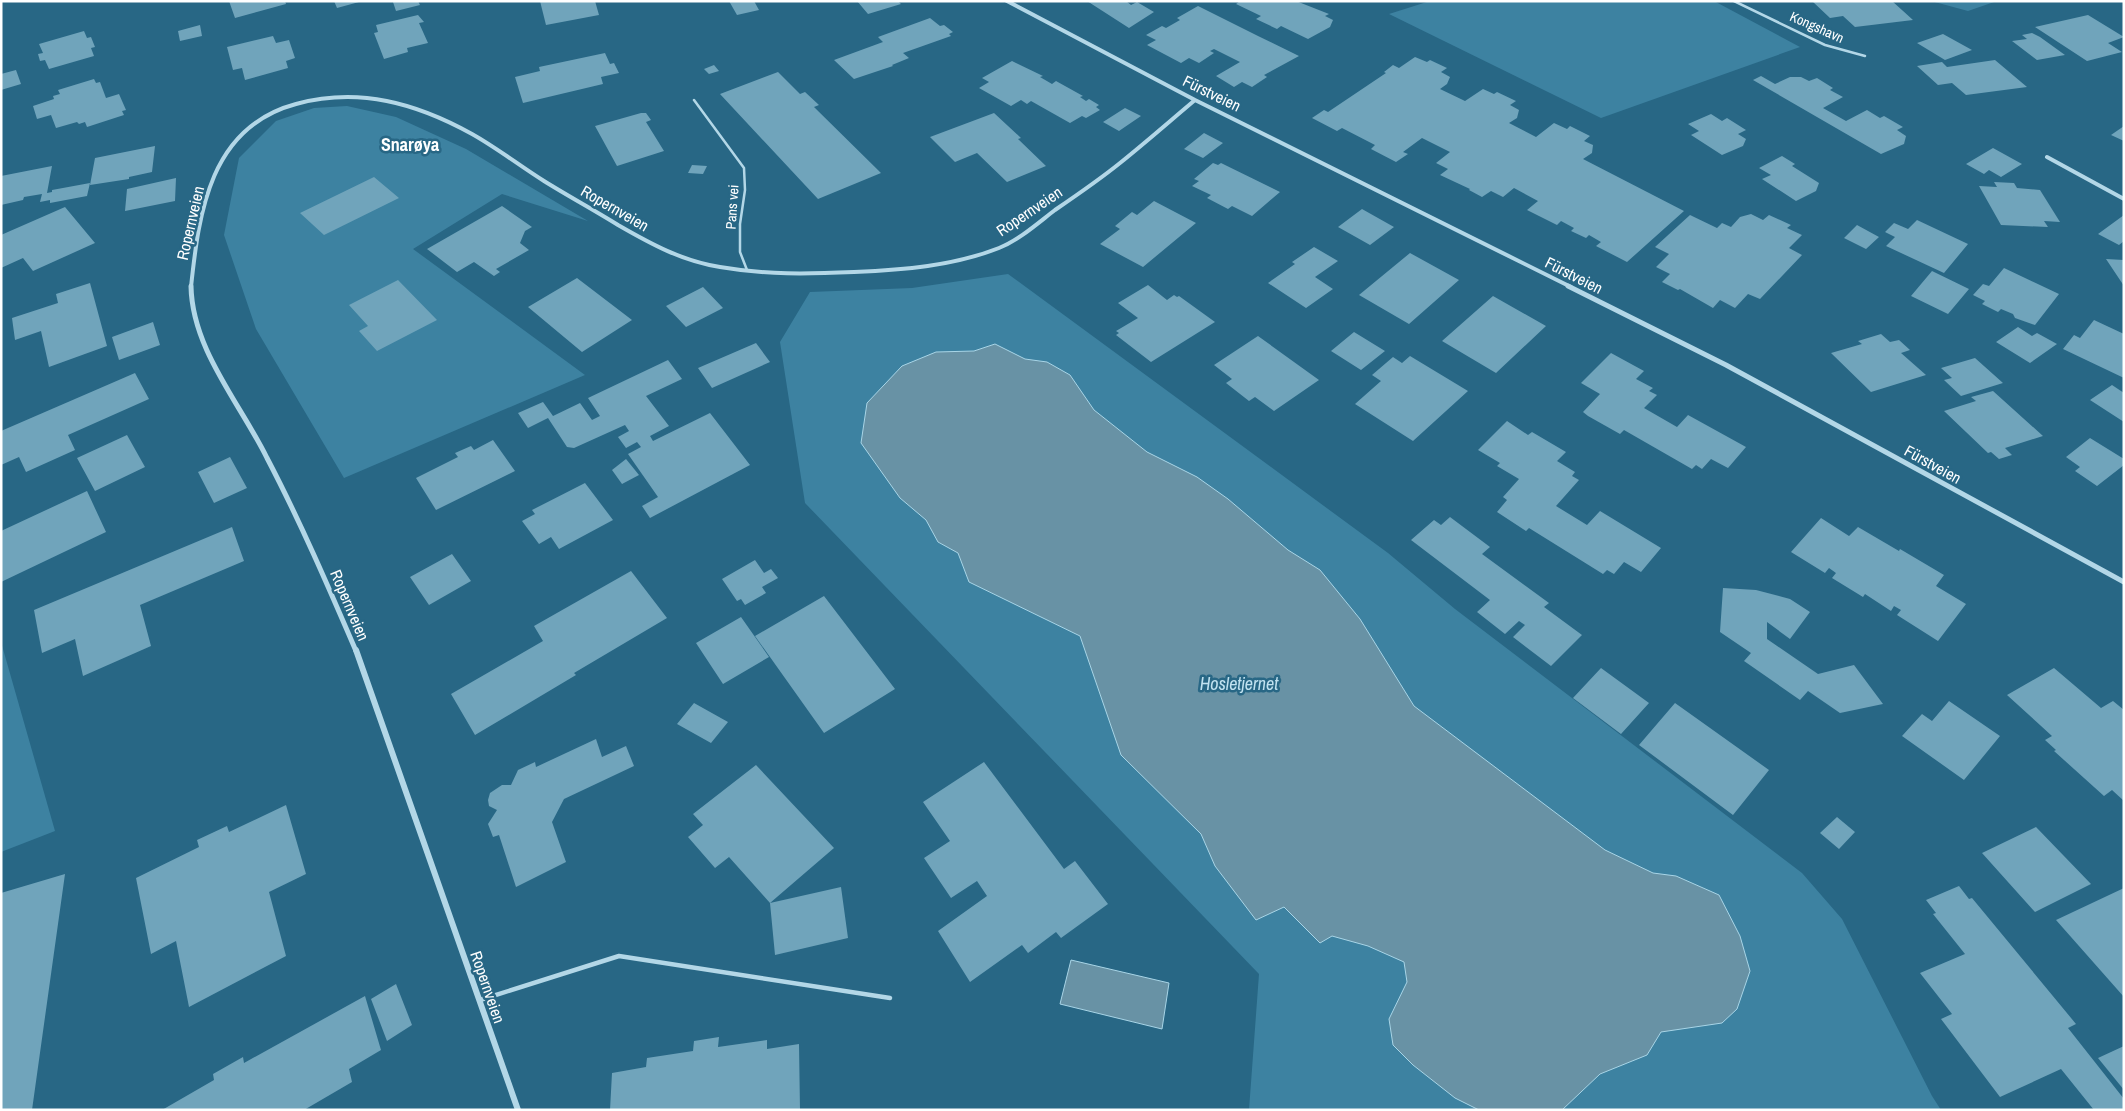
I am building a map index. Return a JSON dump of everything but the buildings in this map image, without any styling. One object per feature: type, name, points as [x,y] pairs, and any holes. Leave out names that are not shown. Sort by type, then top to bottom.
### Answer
[{"type":"street","name":"Fürstveien","points":[[1007,1],[1195,100],[1726,365],[2124,582]]},
{"type":"street","name":"Ropernveien","points":[[518,1110],[357,653],[306,532],[262,447],[214,365],[196,325],[191,288],[196,243],[206,199],[222,158],[245,130],[266,115],[292,105],[324,97],[353,96],[382,99],[435,115],[474,135],[544,181],[655,246],[682,258],[718,267],[790,276],[907,270],[952,261],[1001,246],[1034,226],[1118,165],[1195,100]]},
{"type":"street","points":[[2047,157],[2124,199]]},
{"type":"lane","name":"Kongshavn","points":[[1734,1],[1825,45],[1866,56]]},
{"type":"lane","name":"Pans vei","points":[[694,100],[744,168],[745,190],[740,224],[740,252],[747,270]]},
{"type":"lane","points":[[480,1000],[619,956],[890,998]]},
{"type":"shaded area","points":[[1430,1],[1714,1],[1800,47],[1601,118],[1389,14]]},
{"type":"shaded area","points":[[1931,1],[1997,1],[1968,11]]},
{"type":"shaded area","points":[[347,106],[396,117],[466,149],[588,221],[502,194],[413,249],[585,375],[344,478],[256,329],[224,235],[239,158],[276,121],[314,108]]},
{"type":"shaded area","points":[[1008,274],[1388,553],[1455,609],[1802,873],[1842,919],[1932,1096],[1941,1110],[1249,1110],[1259,974],[805,503],[780,342],[810,292],[912,288]]},
{"type":"shaded area","points":[[1,642],[55,831],[1,852]]},
{"type":"water","name":"Hosletjernet","points":[[995,344],[1025,359],[1047,362],[1070,375],[1094,410],[1147,452],[1197,477],[1228,499],[1288,550],[1320,570],[1360,619],[1414,706],[1605,850],[1653,873],[1676,876],[1719,895],[1740,936],[1750,971],[1737,1009],[1722,1023],[1661,1032],[1647,1055],[1600,1074],[1562,1110],[1479,1110],[1455,1098],[1413,1065],[1393,1045],[1389,1019],[1407,982],[1404,962],[1368,946],[1332,936],[1320,943],[1284,907],[1256,920],[1215,866],[1201,834],[1121,755],[1080,636],[969,582],[958,553],[938,542],[926,520],[900,498],[861,443],[867,403],[902,366],[936,352],[974,351]]},
{"type":"water","points":[[1071,960],[1169,983],[1162,1029],[1060,1004]]},
{"type":"district","name":"Snarøya","points":[[410,144]]}]
